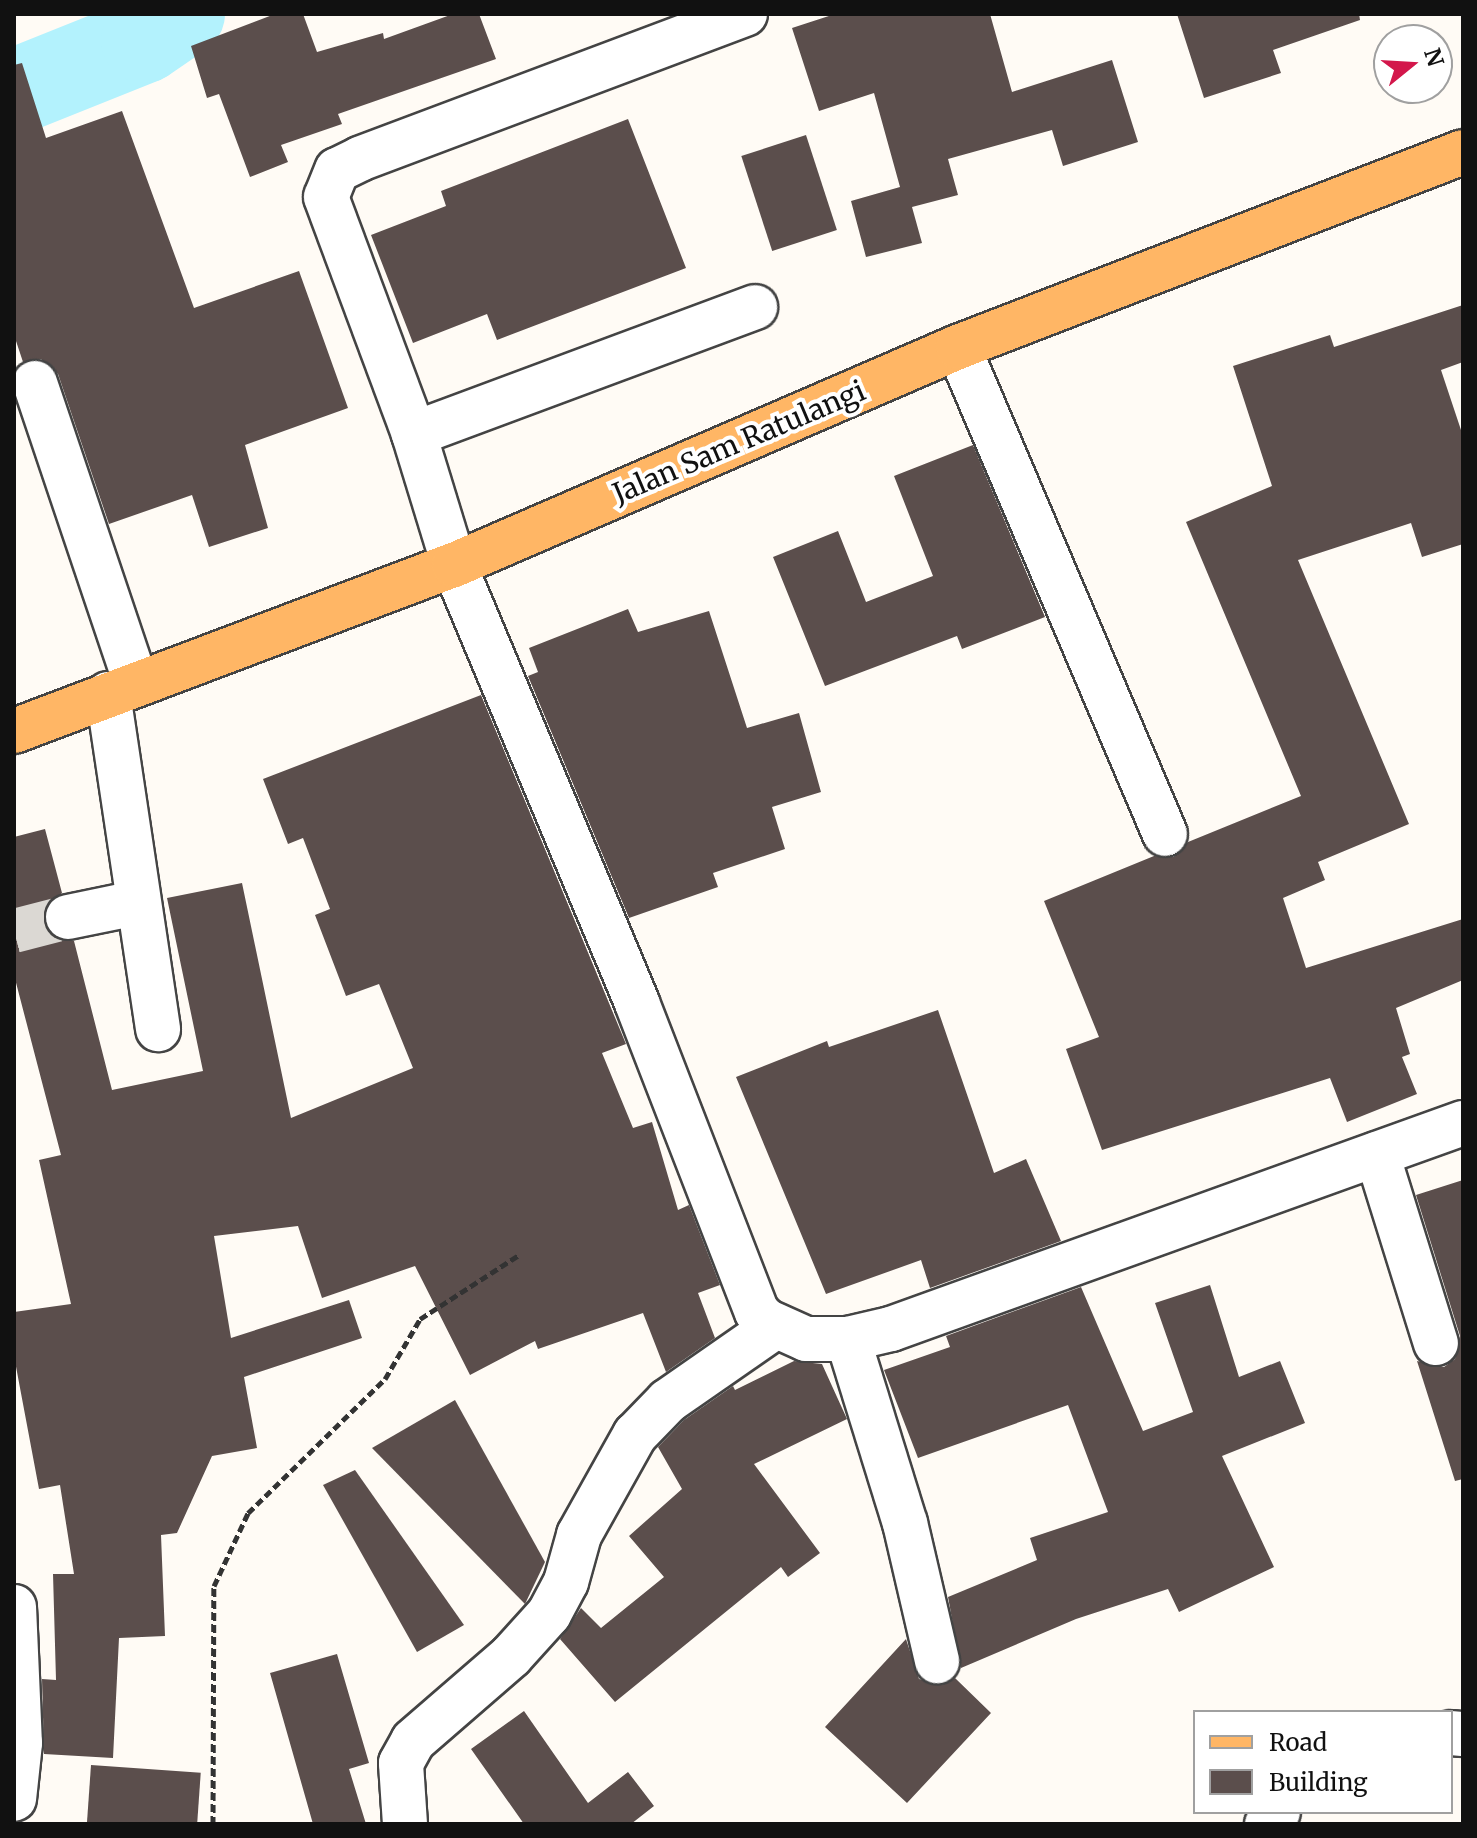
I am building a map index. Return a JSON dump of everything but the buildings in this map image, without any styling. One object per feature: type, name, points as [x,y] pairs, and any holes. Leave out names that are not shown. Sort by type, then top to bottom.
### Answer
[{"type":"main road","name":"Jalan Sam Ratulangi","points":[[14,731],[454,565],[958,347],[1463,152]]},
{"type":"street","points":[[745,14],[337,170],[326,197],[414,434],[454,565],[637,1003],[757,1312],[776,1326],[806,1339],[848,1339],[1107,1255],[1463,1123]]},
{"type":"street","points":[[414,434],[755,307]]},
{"type":"street","points":[[958,347],[1165,834]]},
{"type":"street","points":[[35,383],[122,689],[136,903],[158,1029]]},
{"type":"street","points":[[68,917],[136,903]]},
{"type":"street","points":[[1377,1154],[1436,1343]]},
{"type":"street","points":[[405,1824],[401,1763],[413,1741],[511,1656],[549,1614],[586,1521],[635,1435],[668,1401],[776,1326]]},
{"type":"street","points":[[848,1339],[905,1523],[937,1661]]},
{"type":"street","points":[[14,1607],[20,1677],[14,1799]]},
{"type":"path","points":[[213,1824],[214,1586],[248,1513],[385,1379],[420,1319],[519,1255]]},
{"type":"waterway","points":[[14,92],[144,40],[182,14]]},
{"type":"tunnel","points":[[14,931],[68,917]]}]
